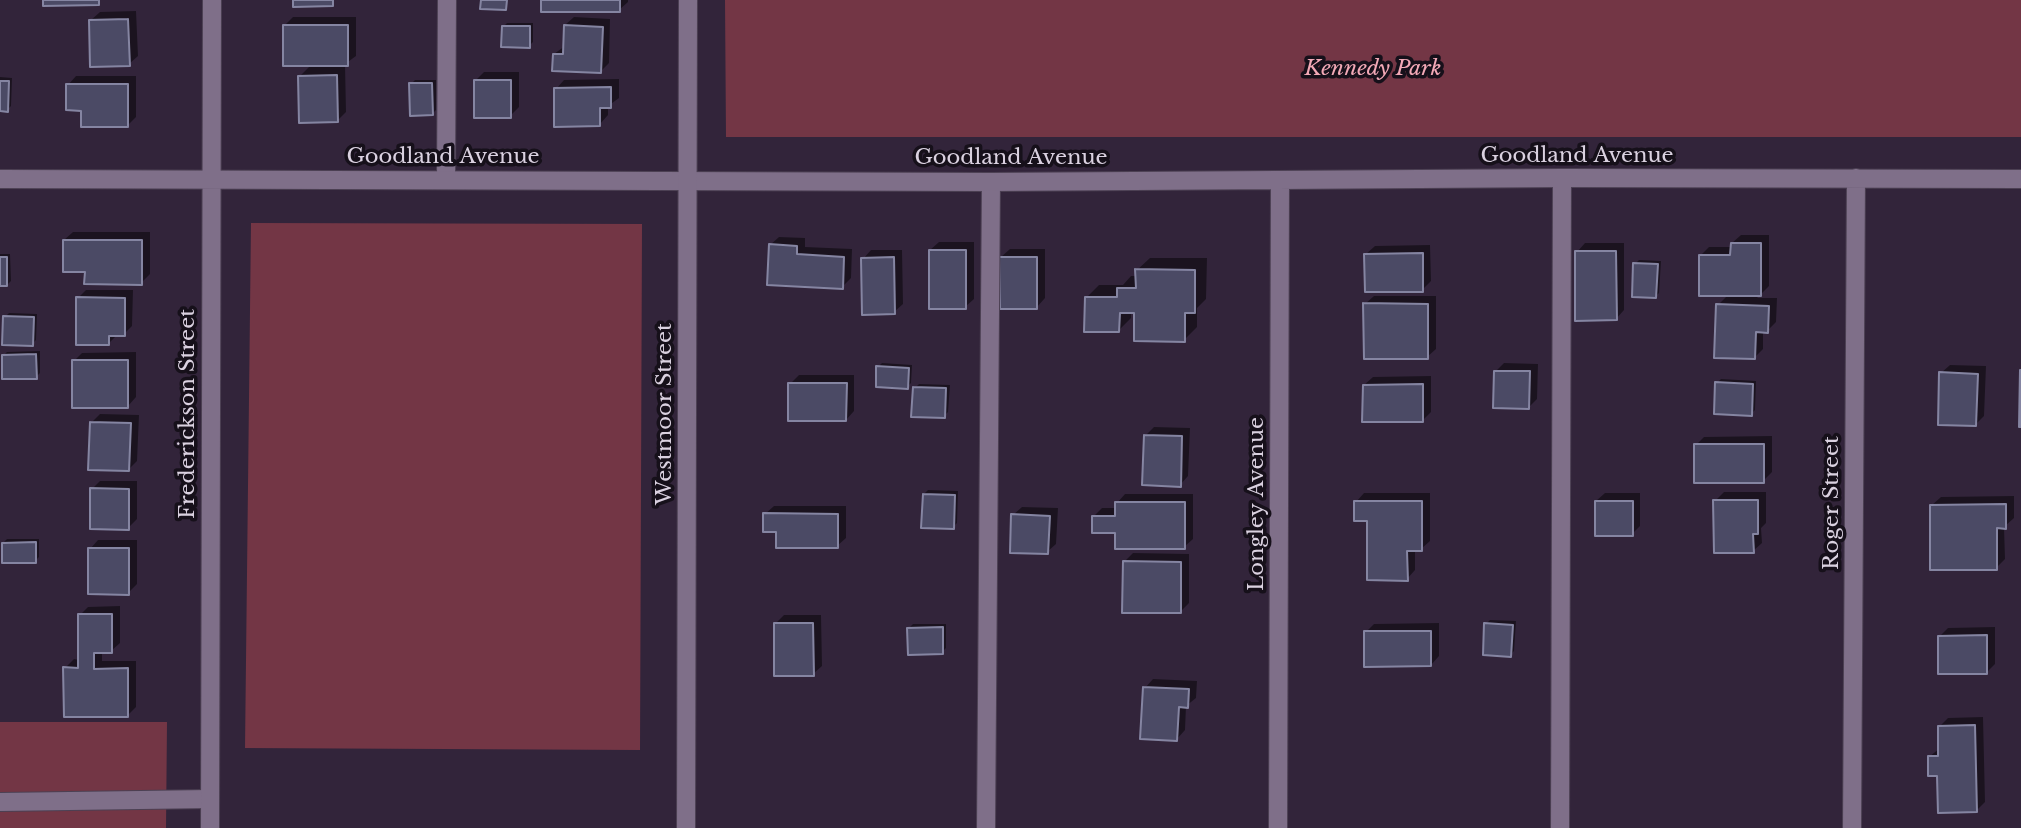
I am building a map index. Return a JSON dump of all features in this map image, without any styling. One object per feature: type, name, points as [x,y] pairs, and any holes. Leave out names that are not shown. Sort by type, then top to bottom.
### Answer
[{"type":"street","name":"Frederickson Street","points":[[210,828],[212,0]]},
{"type":"street","points":[[446,0],[446,179]]},
{"type":"street","name":"Westmoor Street","points":[[686,828],[688,0]]},
{"type":"street","name":"Goodland Avenue","points":[[0,179],[991,182],[1562,178],[2021,179]]},
{"type":"street","points":[[1560,828],[1562,178]]},
{"type":"street","name":"Roger Street","points":[[1852,828],[1856,178]]},
{"type":"street","name":"Longley Avenue","points":[[1278,828],[1280,181]]},
{"type":"street","points":[[986,828],[991,182]]},
{"type":"street","points":[[0,794],[8,802],[210,799]]},
{"type":"green space","name":"Kennedy Park","points":[[725,0],[2021,0],[2021,137],[726,137]]},
{"type":"green space","points":[[251,223],[642,224],[640,750],[245,748]]},
{"type":"green space","points":[[0,722],[167,722],[166,828],[0,828]]},
{"type":"building","points":[[43,0],[99,0],[99,5],[43,6]]},
{"type":"building","points":[[293,0],[333,0],[333,6],[293,7]]},
{"type":"building","points":[[481,0],[507,0],[506,10],[480,9]]},
{"type":"building","points":[[541,0],[620,0],[620,12],[541,12]]},
{"type":"building","points":[[128,19],[130,66],[90,67],[89,20]]},
{"type":"building","points":[[283,25],[348,25],[348,66],[283,66]]},
{"type":"building","points":[[564,25],[603,27],[601,73],[552,71],[553,54],[563,54]]},
{"type":"building","points":[[502,26],[530,26],[530,48],[501,47]]},
{"type":"building","points":[[337,75],[338,122],[299,123],[298,76]]},
{"type":"building","points":[[474,80],[511,80],[511,118],[474,118]]},
{"type":"building","points":[[0,81],[9,81],[8,112],[0,111]]},
{"type":"building","points":[[409,83],[432,83],[433,115],[410,116]]},
{"type":"building","points":[[66,84],[128,84],[128,127],[81,127],[81,111],[66,110]]},
{"type":"building","points":[[611,87],[611,108],[600,108],[600,126],[554,127],[554,88]]},
{"type":"building","points":[[63,240],[142,240],[142,285],[84,284],[85,272],[63,272]]},
{"type":"building","points":[[1731,243],[1761,243],[1761,296],[1699,296],[1699,255],[1730,255]]},
{"type":"building","points":[[769,244],[797,246],[797,254],[844,257],[843,289],[767,285]]},
{"type":"building","points":[[929,250],[966,250],[966,309],[929,309]]},
{"type":"building","points":[[1575,251],[1616,251],[1617,320],[1575,321]]},
{"type":"building","points":[[1423,253],[1423,292],[1365,292],[1364,254]]},
{"type":"building","points":[[0,257],[7,257],[7,286],[0,286]]},
{"type":"building","points":[[894,257],[895,314],[862,315],[861,258]]},
{"type":"building","points":[[999,257],[1037,257],[1037,309],[1000,309]]},
{"type":"building","points":[[1633,263],[1658,264],[1656,298],[1632,297]]},
{"type":"building","points":[[1135,269],[1195,270],[1195,313],[1185,313],[1185,342],[1134,341],[1134,313],[1120,313],[1119,332],[1084,332],[1085,297],[1117,297],[1117,288],[1136,288]]},
{"type":"building","points":[[76,297],[125,298],[125,336],[109,336],[109,345],[76,345]]},
{"type":"building","points":[[1363,303],[1428,304],[1428,359],[1364,359]]},
{"type":"building","points":[[1716,304],[1769,306],[1768,333],[1756,332],[1755,359],[1714,358]]},
{"type":"building","points":[[3,316],[34,317],[33,346],[2,345]]},
{"type":"building","points":[[36,354],[37,379],[2,379],[2,355]]},
{"type":"building","points":[[72,360],[128,360],[128,408],[72,408]]},
{"type":"building","points":[[876,366],[909,368],[908,389],[876,387]]},
{"type":"building","points":[[2020,370],[2021,427],[2019,427]]},
{"type":"building","points":[[1494,371],[1530,371],[1529,409],[1493,408]]},
{"type":"building","points":[[1939,372],[1978,374],[1976,426],[1938,425]]},
{"type":"building","points":[[1715,382],[1753,384],[1752,416],[1714,414]]},
{"type":"building","points":[[788,383],[847,383],[846,421],[788,421]]},
{"type":"building","points":[[1423,384],[1423,422],[1362,422],[1363,385]]},
{"type":"building","points":[[913,387],[946,388],[945,418],[911,417]]},
{"type":"building","points":[[90,422],[131,423],[129,471],[88,470]]},
{"type":"building","points":[[1144,435],[1182,436],[1181,487],[1142,485]]},
{"type":"building","points":[[1694,444],[1764,444],[1764,483],[1694,483]]},
{"type":"building","points":[[90,488],[129,489],[129,530],[90,529]]},
{"type":"building","points":[[923,494],[955,495],[954,529],[921,528]]},
{"type":"building","points":[[1713,500],[1758,500],[1758,534],[1753,534],[1754,553],[1714,553]]},
{"type":"building","points":[[1354,501],[1422,501],[1422,551],[1407,551],[1408,581],[1367,580],[1367,521],[1354,521]]},
{"type":"building","points":[[1595,501],[1633,501],[1633,536],[1595,536]]},
{"type":"building","points":[[1115,502],[1185,502],[1185,549],[1115,549],[1115,533],[1092,533],[1092,516],[1115,516]]},
{"type":"building","points":[[2006,504],[2006,529],[1997,528],[1997,570],[1930,570],[1930,505]]},
{"type":"building","points":[[763,513],[838,514],[838,548],[776,548],[776,532],[763,532]]},
{"type":"building","points":[[1011,514],[1050,516],[1048,554],[1010,553]]},
{"type":"building","points":[[36,542],[36,563],[2,563],[2,543]]},
{"type":"building","points":[[88,548],[129,548],[129,595],[88,594]]},
{"type":"building","points":[[1123,561],[1181,562],[1181,613],[1122,613]]},
{"type":"building","points":[[78,614],[112,614],[112,653],[94,653],[94,669],[128,668],[128,717],[64,717],[63,667],[78,668]]},
{"type":"building","points":[[774,623],[813,623],[814,676],[774,676]]},
{"type":"building","points":[[1484,623],[1513,625],[1511,657],[1483,655]]},
{"type":"building","points":[[943,627],[943,654],[908,655],[907,628]]},
{"type":"building","points":[[1364,631],[1431,631],[1431,666],[1364,667]]},
{"type":"building","points":[[1987,635],[1987,674],[1938,674],[1938,636]]},
{"type":"building","points":[[1143,687],[1189,689],[1188,708],[1179,707],[1177,741],[1140,739]]},
{"type":"building","points":[[1975,725],[1977,812],[1938,813],[1937,776],[1928,776],[1928,756],[1938,756],[1938,726]]}]
